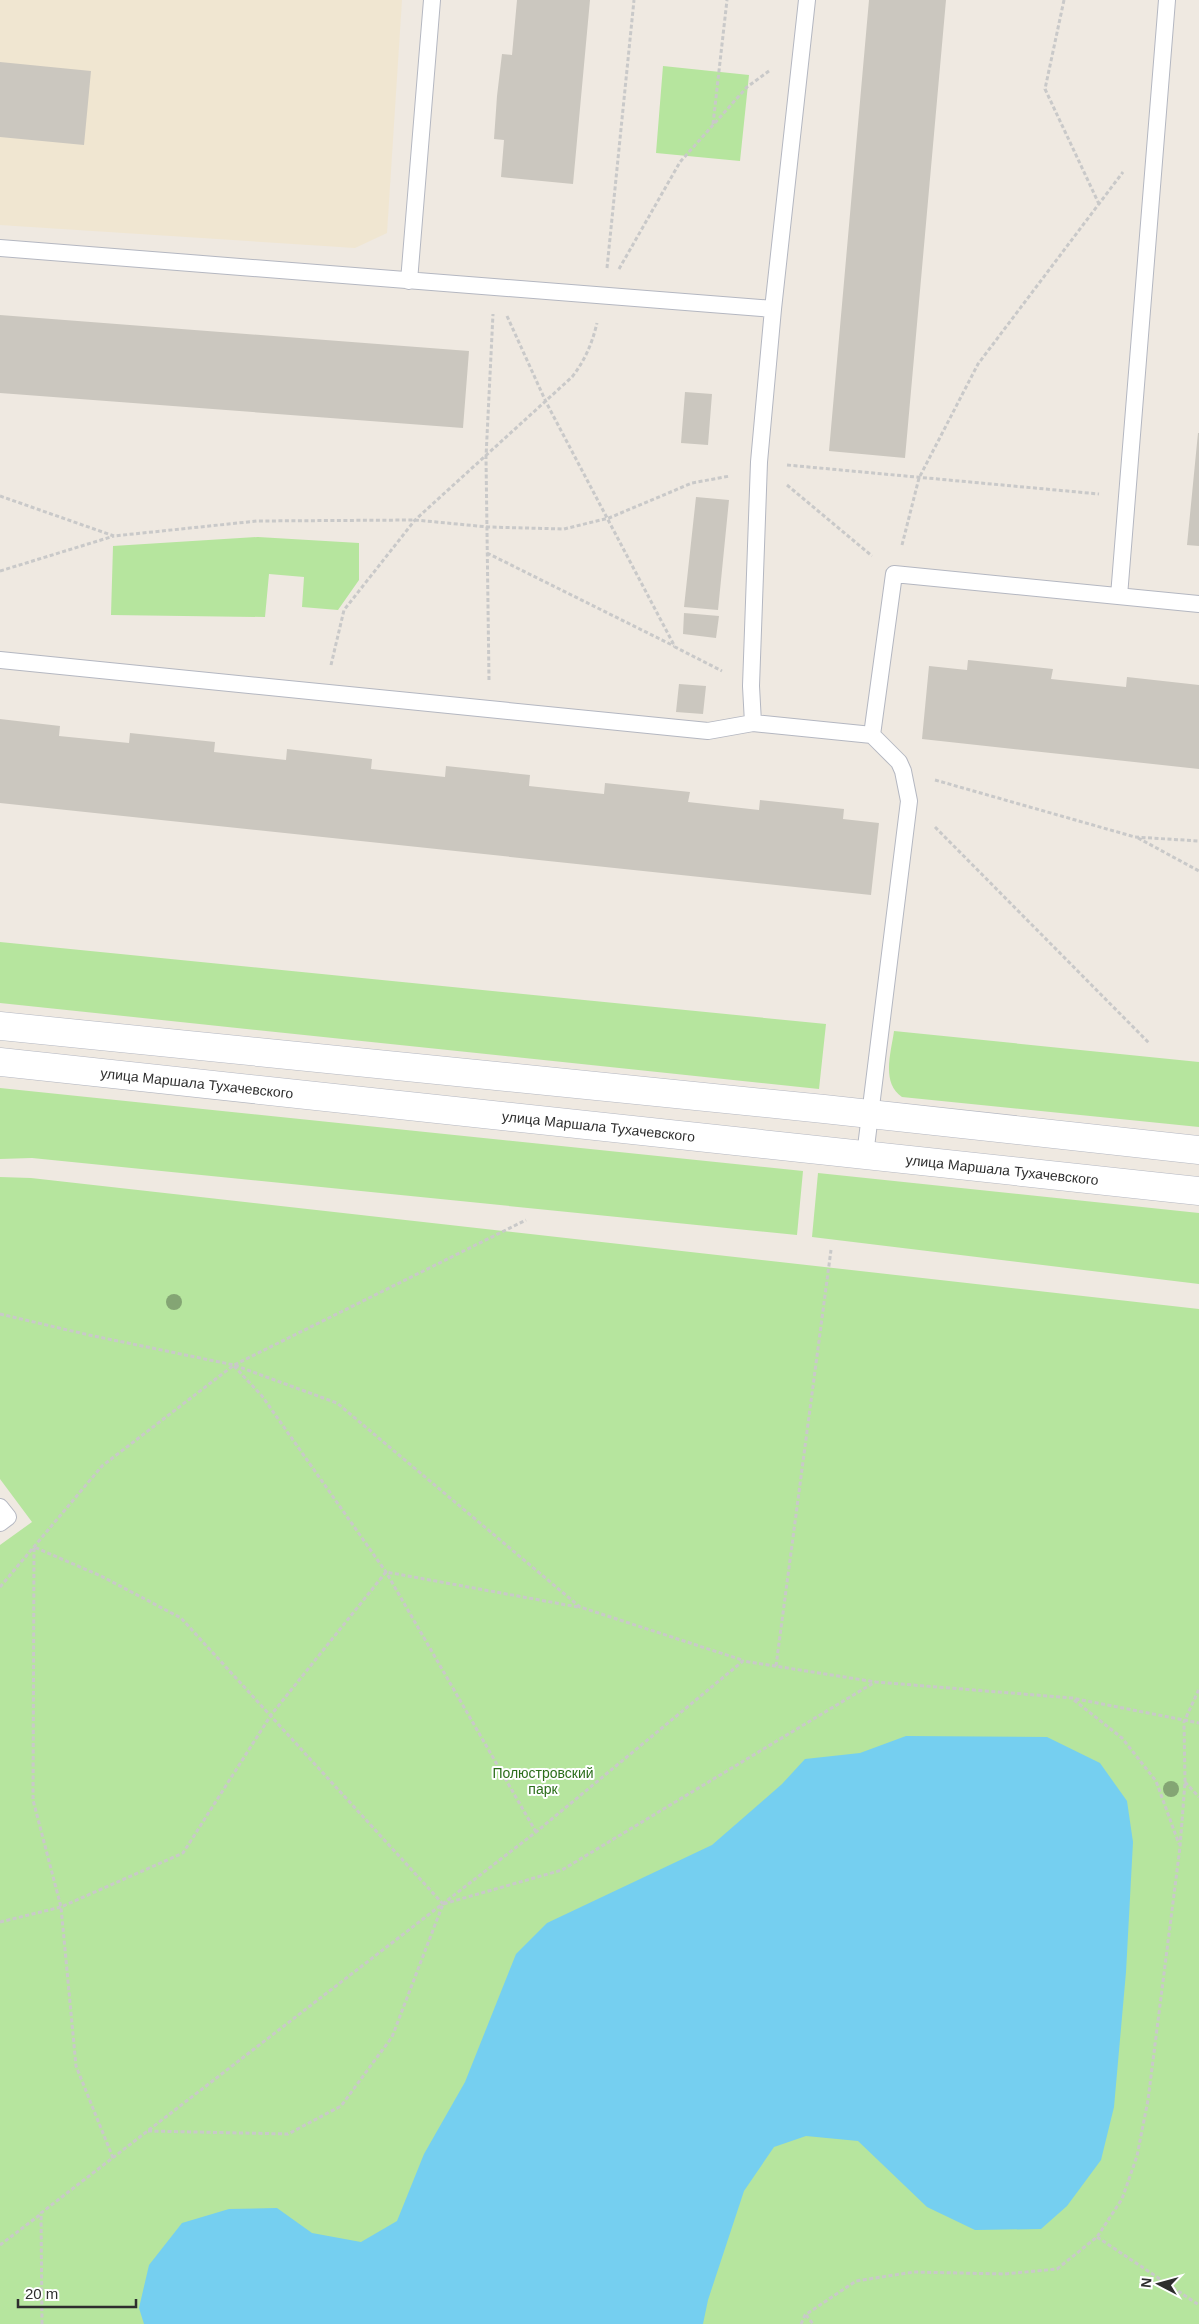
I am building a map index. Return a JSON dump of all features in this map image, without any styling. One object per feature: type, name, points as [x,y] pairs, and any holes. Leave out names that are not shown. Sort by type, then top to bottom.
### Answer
[{"type":"street","points":[[0,1026],[869,1114],[1199,1150]]},
{"type":"street","name":"улица Маршала Тухачевского","points":[[0,1062],[1199,1191]]},
{"type":"lane","points":[[409,281],[432,0]]},
{"type":"lane","points":[[753,723],[751,686],[759,466],[773,310],[807,0]]},
{"type":"lane","points":[[1119,596],[1167,0]]},
{"type":"lane","points":[[0,248],[773,310]]},
{"type":"lane","points":[[872,736],[894,574],[1199,604]]},
{"type":"lane","points":[[0,660],[708,731],[753,723],[872,736],[899,762],[903,771],[909,800],[865,1155]]},
{"type":"lane","points":[[0,1507],[8,1517],[0,1523]]},
{"type":"path","points":[[325,692],[344,610],[415,520],[546,402],[583,363],[591,346],[604,295],[634,0]]},
{"type":"path","points":[[713,125],[727,0]]},
{"type":"path","points":[[1064,0],[1044,89],[1099,204]]},
{"type":"path","points":[[604,295],[680,162],[747,87]]},
{"type":"path","points":[[759,466],[894,574],[919,478],[978,364],[1157,127]]},
{"type":"path","points":[[494,289],[546,402],[675,646]]},
{"type":"path","points":[[490,709],[486,457],[494,289]]},
{"type":"path","points":[[0,571],[114,536],[257,521],[415,520],[488,527],[564,529],[609,518],[692,483],[759,466],[1128,497]]},
{"type":"path","points":[[0,496],[114,536]]},
{"type":"path","points":[[487,553],[675,646],[751,686]]},
{"type":"path","points":[[903,771],[1135,837],[1199,841]]},
{"type":"path","points":[[909,800],[1148,1043]]},
{"type":"path","points":[[1135,837],[1199,872]]},
{"type":"path","points":[[0,1587],[102,1466],[234,1365],[526,1220]]},
{"type":"path","points":[[776,1666],[831,1250]]},
{"type":"path","points":[[0,1314],[89,1335],[234,1365],[337,1403],[580,1607]]},
{"type":"path","points":[[234,1365],[262,1396],[386,1572],[536,1832]]},
{"type":"path","points":[[34,1547],[101,1576],[181,1618],[272,1714],[443,1904]]},
{"type":"path","points":[[34,1547],[33,1800],[62,1906],[76,2066],[113,2158]]},
{"type":"path","points":[[386,1572],[580,1607],[743,1661],[876,1682],[1072,1698],[1184,1722],[1199,1723]]},
{"type":"path","points":[[0,1922],[62,1906],[183,1853],[272,1714],[386,1572]]},
{"type":"path","points":[[0,2245],[536,1832],[743,1661]]},
{"type":"path","points":[[443,1904],[562,1870],[876,1682]]},
{"type":"path","points":[[801,2324],[805,2315],[856,2281],[914,2272],[1005,2274],[1057,2269],[1097,2237],[1122,2199],[1137,2156],[1148,2100],[1180,1847],[1184,1782],[1184,1722],[1199,1690]]},
{"type":"path","points":[[1072,1698],[1122,1738],[1156,1781],[1180,1847]]},
{"type":"path","points":[[1184,1782],[1199,1797]]},
{"type":"path","points":[[148,2131],[288,2134],[341,2106],[392,2038],[443,1904]]},
{"type":"path","points":[[41,2213],[42,2324]]},
{"type":"path","points":[[1097,2237],[1199,2305]]},
{"type":"path","points":[[805,2315],[813,2324]]},
{"type":"shaded area","points":[[0,0],[402,0],[387,233],[355,248],[0,225]]},
{"type":"green space","points":[[663,66],[749,75],[740,161],[656,153]]},
{"type":"green space","points":[[258,537],[359,543],[359,580],[338,610],[302,607],[304,577],[269,574],[265,617],[111,615],[113,546]]},
{"type":"green space","points":[[0,942],[826,1024],[819,1089],[0,1003]]},
{"type":"green space","points":[[894,1031],[1199,1062],[1199,1127],[902,1097],[891,1084],[889,1076]]},
{"type":"green space","points":[[0,1088],[803,1171],[797,1235],[32,1158],[0,1159]]},
{"type":"green space","points":[[818,1173],[1199,1213],[1199,1284],[812,1237]]},
{"type":"green space","name":"Полюстровский парк","points":[[0,1177],[31,1178],[1199,1309],[1199,2324],[0,2324],[0,1545],[32,1522],[0,1479]]},
{"type":"water","points":[[906,1736],[1047,1737],[1100,1763],[1127,1801],[1133,1842],[1126,1972],[1114,2107],[1101,2160],[1067,2206],[1041,2229],[975,2230],[927,2207],[858,2141],[806,2136],[774,2147],[744,2191],[708,2300],[703,2324],[144,2324],[139,2308],[149,2265],[182,2223],[229,2209],[277,2208],[312,2233],[361,2242],[397,2221],[424,2154],[465,2082],[516,1954],[547,1923],[712,1845],[782,1784],[805,1759],[860,1753]]},
{"type":"building","points":[[517,0],[590,0],[573,184],[501,177],[504,140],[494,139],[497,96],[502,54],[512,55]]},
{"type":"building","points":[[869,0],[946,0],[905,458],[829,451]]},
{"type":"building","points":[[0,62],[91,71],[84,145],[0,137]]},
{"type":"building","points":[[0,315],[469,351],[463,428],[0,393]]},
{"type":"building","points":[[685,392],[712,394],[708,445],[681,443]]},
{"type":"building","points":[[1199,433],[1199,546],[1187,545]]},
{"type":"building","points":[[696,497],[729,500],[718,610],[684,607]]},
{"type":"building","points":[[684,613],[719,616],[716,638],[683,634]]},
{"type":"building","points":[[968,660],[1053,669],[1051,679],[1126,687],[1127,677],[1199,685],[1199,769],[922,739],[929,666],[967,670]]},
{"type":"building","points":[[679,684],[706,686],[703,714],[676,712]]},
{"type":"building","points":[[0,719],[60,726],[59,736],[129,743],[130,733],[215,742],[214,752],[286,760],[287,749],[372,759],[371,769],[445,777],[446,766],[530,775],[529,786],[604,794],[605,783],[690,792],[688,802],[759,810],[760,800],[844,809],[843,819],[879,823],[871,895],[0,803]]}]
